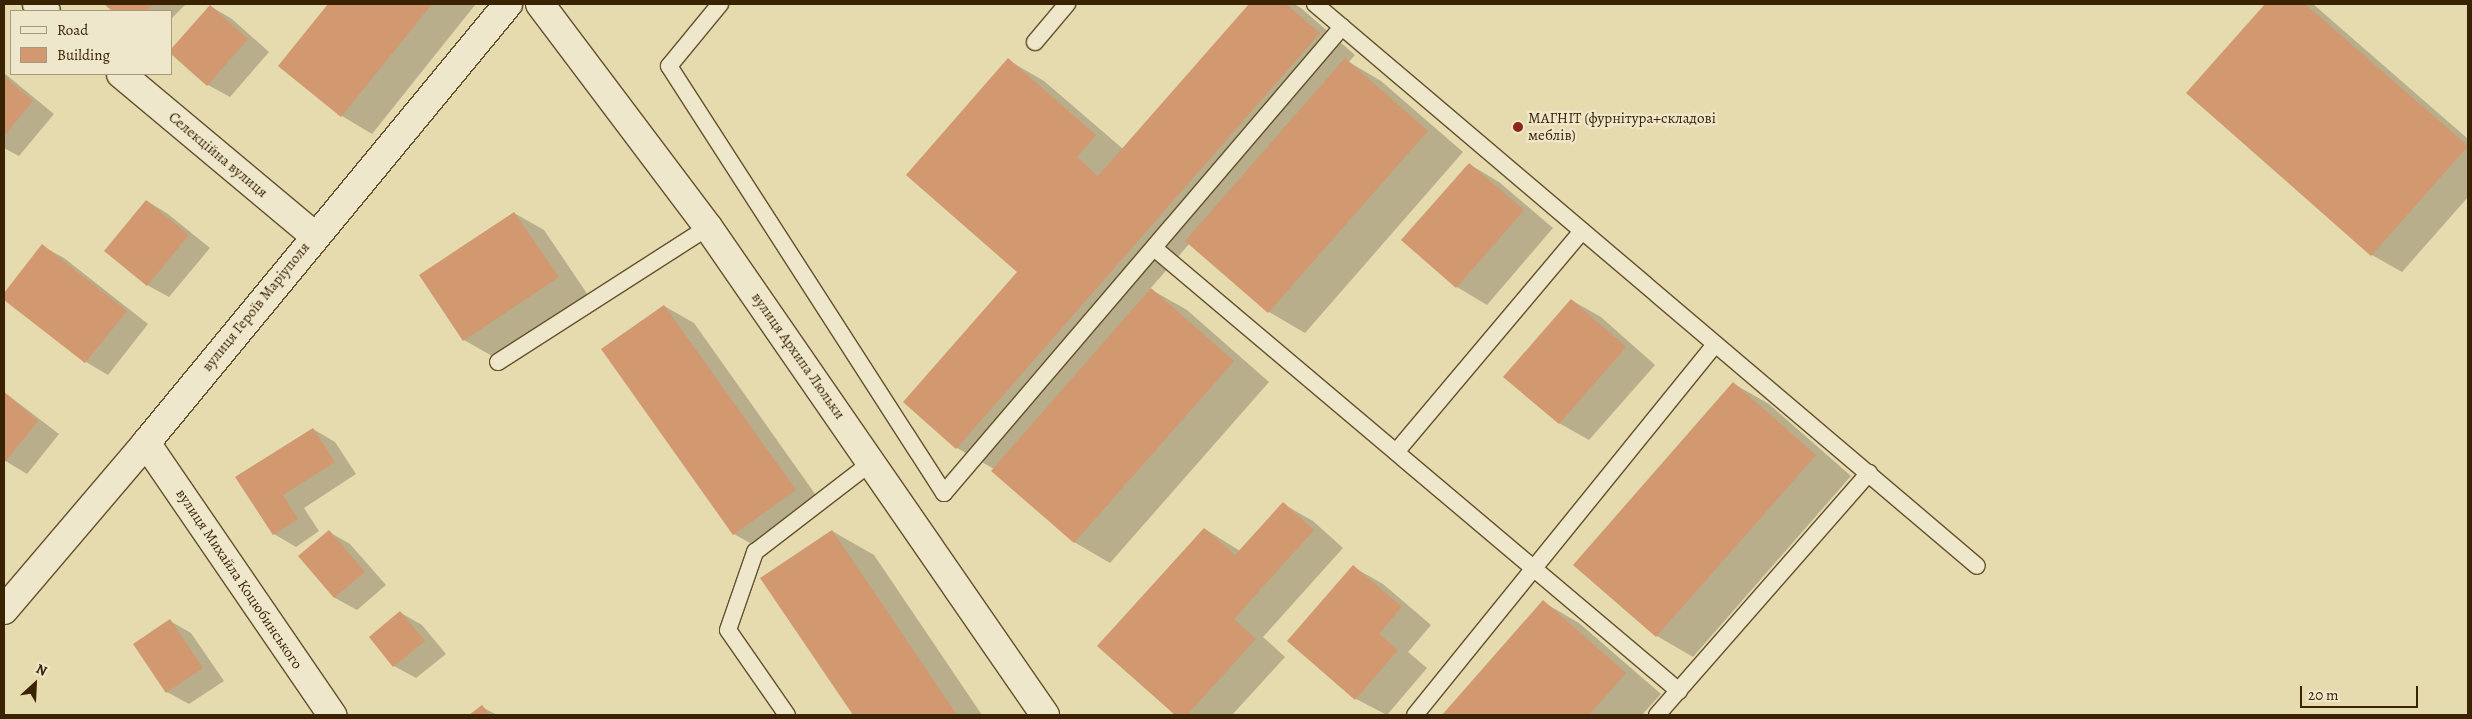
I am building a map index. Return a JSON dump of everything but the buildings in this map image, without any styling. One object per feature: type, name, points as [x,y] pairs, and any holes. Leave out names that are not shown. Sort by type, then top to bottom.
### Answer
[{"type":"street","name":"вулиця Героїв Маріуполя","points":[[4,610],[146,443],[314,236],[508,4]]},
{"type":"street","name":"вулиця Архипа Люльки","points":[[540,4],[708,227],[1045,715]]},
{"type":"street","name":"Селекційна вулиця","points":[[122,75],[314,236]]},
{"type":"street","name":"вулиця Михайла Коцюбинського","points":[[146,443],[332,715]]},
{"type":"lane","points":[[720,4],[669,66],[944,493],[1342,27]]},
{"type":"lane","points":[[1035,42],[1067,4]]},
{"type":"lane","points":[[1314,4],[1977,566]]},
{"type":"lane","points":[[498,362],[708,227]]},
{"type":"lane","points":[[1396,452],[1582,231]]},
{"type":"lane","points":[[1154,248],[1679,691]]},
{"type":"lane","points":[[1414,715],[1715,344]]},
{"type":"lane","points":[[786,715],[728,630],[755,552],[872,462]]},
{"type":"lane","points":[[1657,715],[1869,474]]},
{"type":"place","name":"МАГНІТ (фурнітура+складові меблів)","points":[[1518,127]]}]
